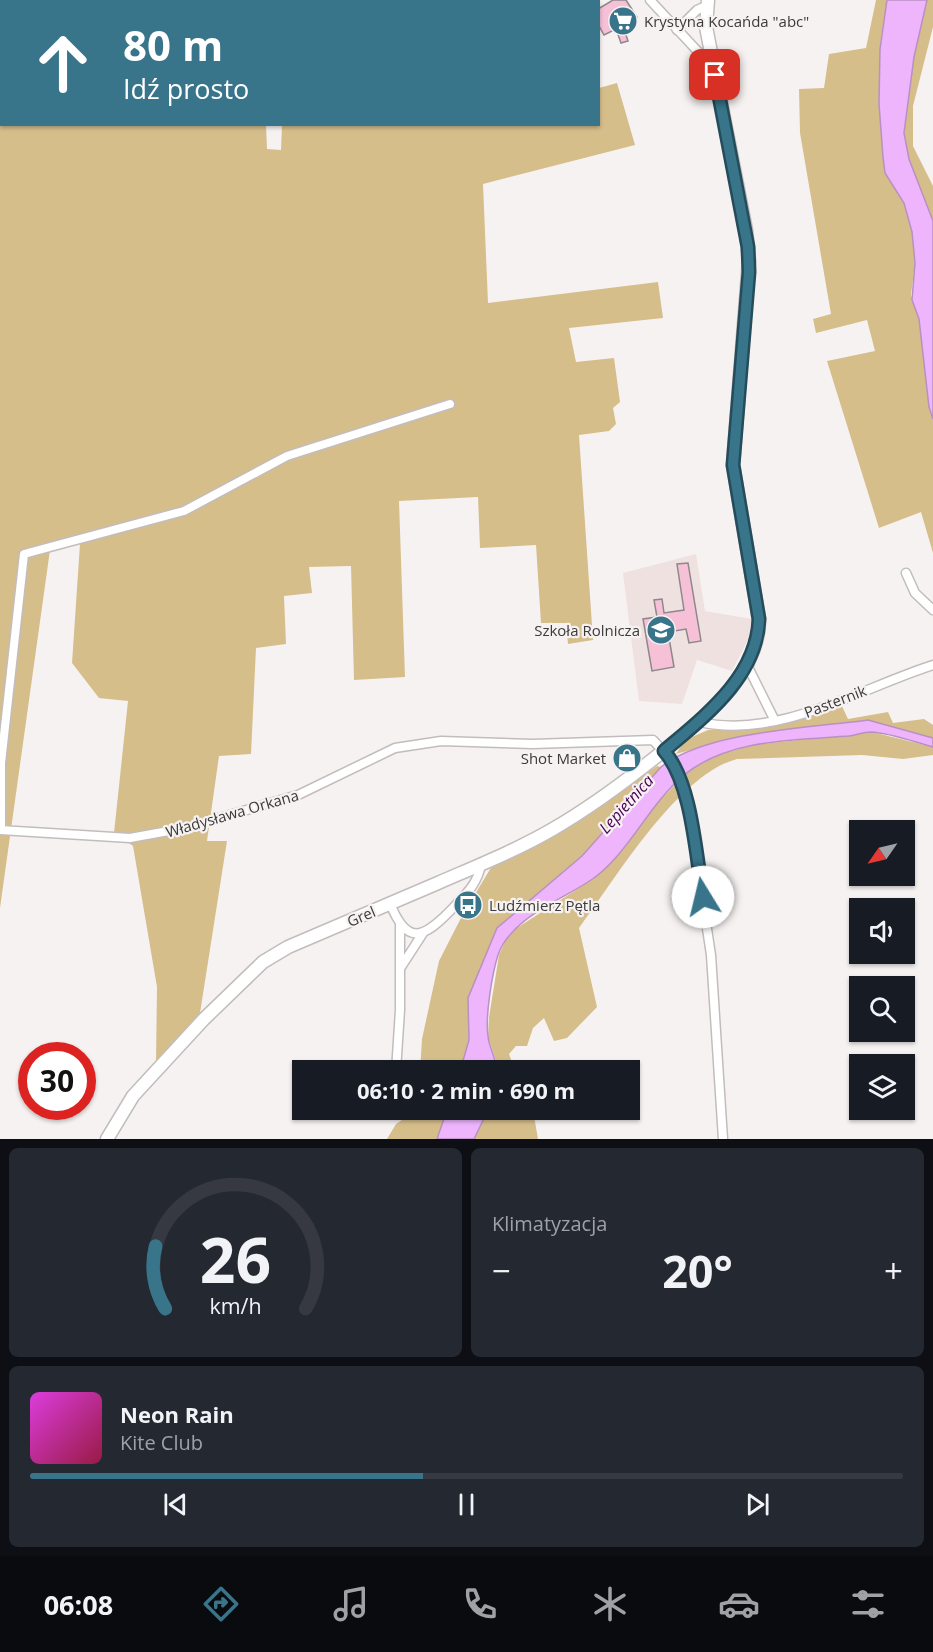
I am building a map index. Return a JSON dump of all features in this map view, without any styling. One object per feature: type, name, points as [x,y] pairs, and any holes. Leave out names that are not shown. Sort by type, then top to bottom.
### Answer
[{"type":"street","points":[[650,0],[703,57],[713,61]]},
{"type":"street","points":[[677,30],[707,3]]},
{"type":"street","name":"Grel","points":[[106,1139],[132,1096],[209,1014],[263,962],[288,947],[526,844],[585,810],[666,754],[721,701],[746,663],[757,638],[759,619],[733,465],[748,254],[706,27],[707,3]]},
{"type":"street","points":[[1,830],[1,763],[24,554],[184,511],[287,456],[450,404]]},
{"type":"street","points":[[906,573],[915,593],[933,610]]},
{"type":"street","points":[[746,663],[775,721]]},
{"type":"street","name":"Pasternik","points":[[700,722],[717,726],[775,721],[822,709],[896,677],[933,665]]},
{"type":"street","name":"Władysława Orkana","points":[[1,830],[130,838],[185,828],[298,795],[395,748],[441,741],[533,744],[644,738],[653,740],[666,754]]},
{"type":"street","points":[[666,754],[684,793],[689,810],[711,956],[723,1139]]},
{"type":"street","points":[[400,926],[414,934],[423,933],[435,927],[477,881],[482,864]]},
{"type":"street","points":[[390,903],[400,926],[401,967],[397,1060]]},
{"type":"street","points":[[401,967],[423,933]]},
{"type":"shaded area","points":[[876,0],[887,0],[881,38],[879,104],[885,173],[904,203],[912,232],[915,263],[911,295],[919,318],[929,407],[933,419],[933,553],[921,512],[879,528],[827,361],[875,351],[867,320],[816,333],[813,319],[831,314],[800,133],[799,89],[824,88],[829,54],[866,48]]},
{"type":"shaded area","points":[[887,0],[927,0],[914,57],[904,133],[909,159],[933,221],[933,419],[929,407],[919,319],[912,300],[915,263],[912,232],[904,203],[885,173],[883,157],[879,104],[880,49]]},
{"type":"shaded area","points":[[927,0],[933,0],[933,27],[913,106],[913,146],[933,186],[933,221],[909,159],[904,133],[914,57]]},
{"type":"shaded area","points":[[617,83],[635,145],[483,184],[488,303],[658,282],[663,318],[569,328],[576,362],[614,358],[620,402],[613,408],[616,424],[609,431],[579,435],[593,640],[568,644],[566,623],[541,623],[536,545],[480,548],[478,497],[399,501],[405,677],[354,680],[351,566],[309,567],[312,593],[284,596],[286,644],[256,648],[251,754],[219,756],[207,841],[227,841],[200,1013],[156,1063],[157,987],[133,846],[114,833],[128,701],[99,698],[72,663],[80,544],[50,550],[0,908],[0,126],[266,126],[267,149],[281,150],[282,126],[600,126],[600,88]]},
{"type":"shaded area","points":[[696,554],[705,611],[752,619],[750,636],[732,671],[697,660],[682,704],[639,701],[623,573]]},
{"type":"shaded area","points":[[841,704],[848,719],[888,712],[893,723],[924,719],[933,725],[933,738],[868,720],[738,737],[676,754],[685,740],[708,730],[765,725],[827,710]]},
{"type":"shaded area","points":[[868,720],[933,738],[933,747],[894,736],[866,732],[849,736],[785,741],[741,748],[702,763],[671,787],[604,870],[525,921],[504,942],[493,973],[487,1018],[489,1041],[494,1060],[463,1060],[469,1040],[468,998],[497,928],[582,856],[661,767],[680,755],[704,746],[731,738]]},
{"type":"shaded area","points":[[872,732],[933,747],[933,755],[903,759],[862,755],[737,759],[715,769],[693,785],[650,830],[579,928],[597,1007],[567,1038],[554,1041],[544,1018],[533,1028],[527,1046],[516,1046],[509,1054],[511,1060],[496,1060],[488,1037],[489,1017],[499,955],[509,933],[593,879],[625,845],[645,816],[684,775],[702,761],[754,745]]},
{"type":"shaded area","points":[[657,766],[661,767],[582,856],[497,928],[468,998],[469,1040],[463,1060],[421,1060],[422,1039],[439,961],[463,914],[492,866],[558,832]]},
{"type":"shaded area","points":[[402,1120],[444,1120],[437,1139],[387,1139],[396,1124]]},
{"type":"shaded area","points":[[444,1120],[483,1120],[474,1139],[437,1139]]},
{"type":"shaded area","points":[[483,1120],[535,1120],[538,1139],[474,1139]]},
{"type":"building","name":"Krystyna Kocańda \"abc\"","points":[[613,0],[626,0],[637,17],[623,26],[628,41],[621,43],[616,29],[604,35],[600,28],[600,8]]},
{"type":"building","points":[[688,563],[701,641],[689,643],[686,629],[668,632],[674,667],[652,671],[643,619],[657,617],[654,600],[662,599],[664,613],[684,610],[677,564]]},
{"type":"place","name":"Krystyna Kocańda \"abc\"","points":[[623,21]]},
{"type":"place","name":"Szkoła Rolnicza","points":[[661,630]]},
{"type":"place","name":"Shot Market","points":[[627,758]]},
{"type":"place","name":"Ludźmierz Pętla","points":[[468,905]]},
{"type":"route","points":[[703,897],[689,810],[671,760],[664,751],[721,701],[746,663],[755,644],[759,619],[733,465],[749,272],[748,247],[715,75]]},
{"type":"water label","name":"Lepietnica","points":[[626,804]]}]
